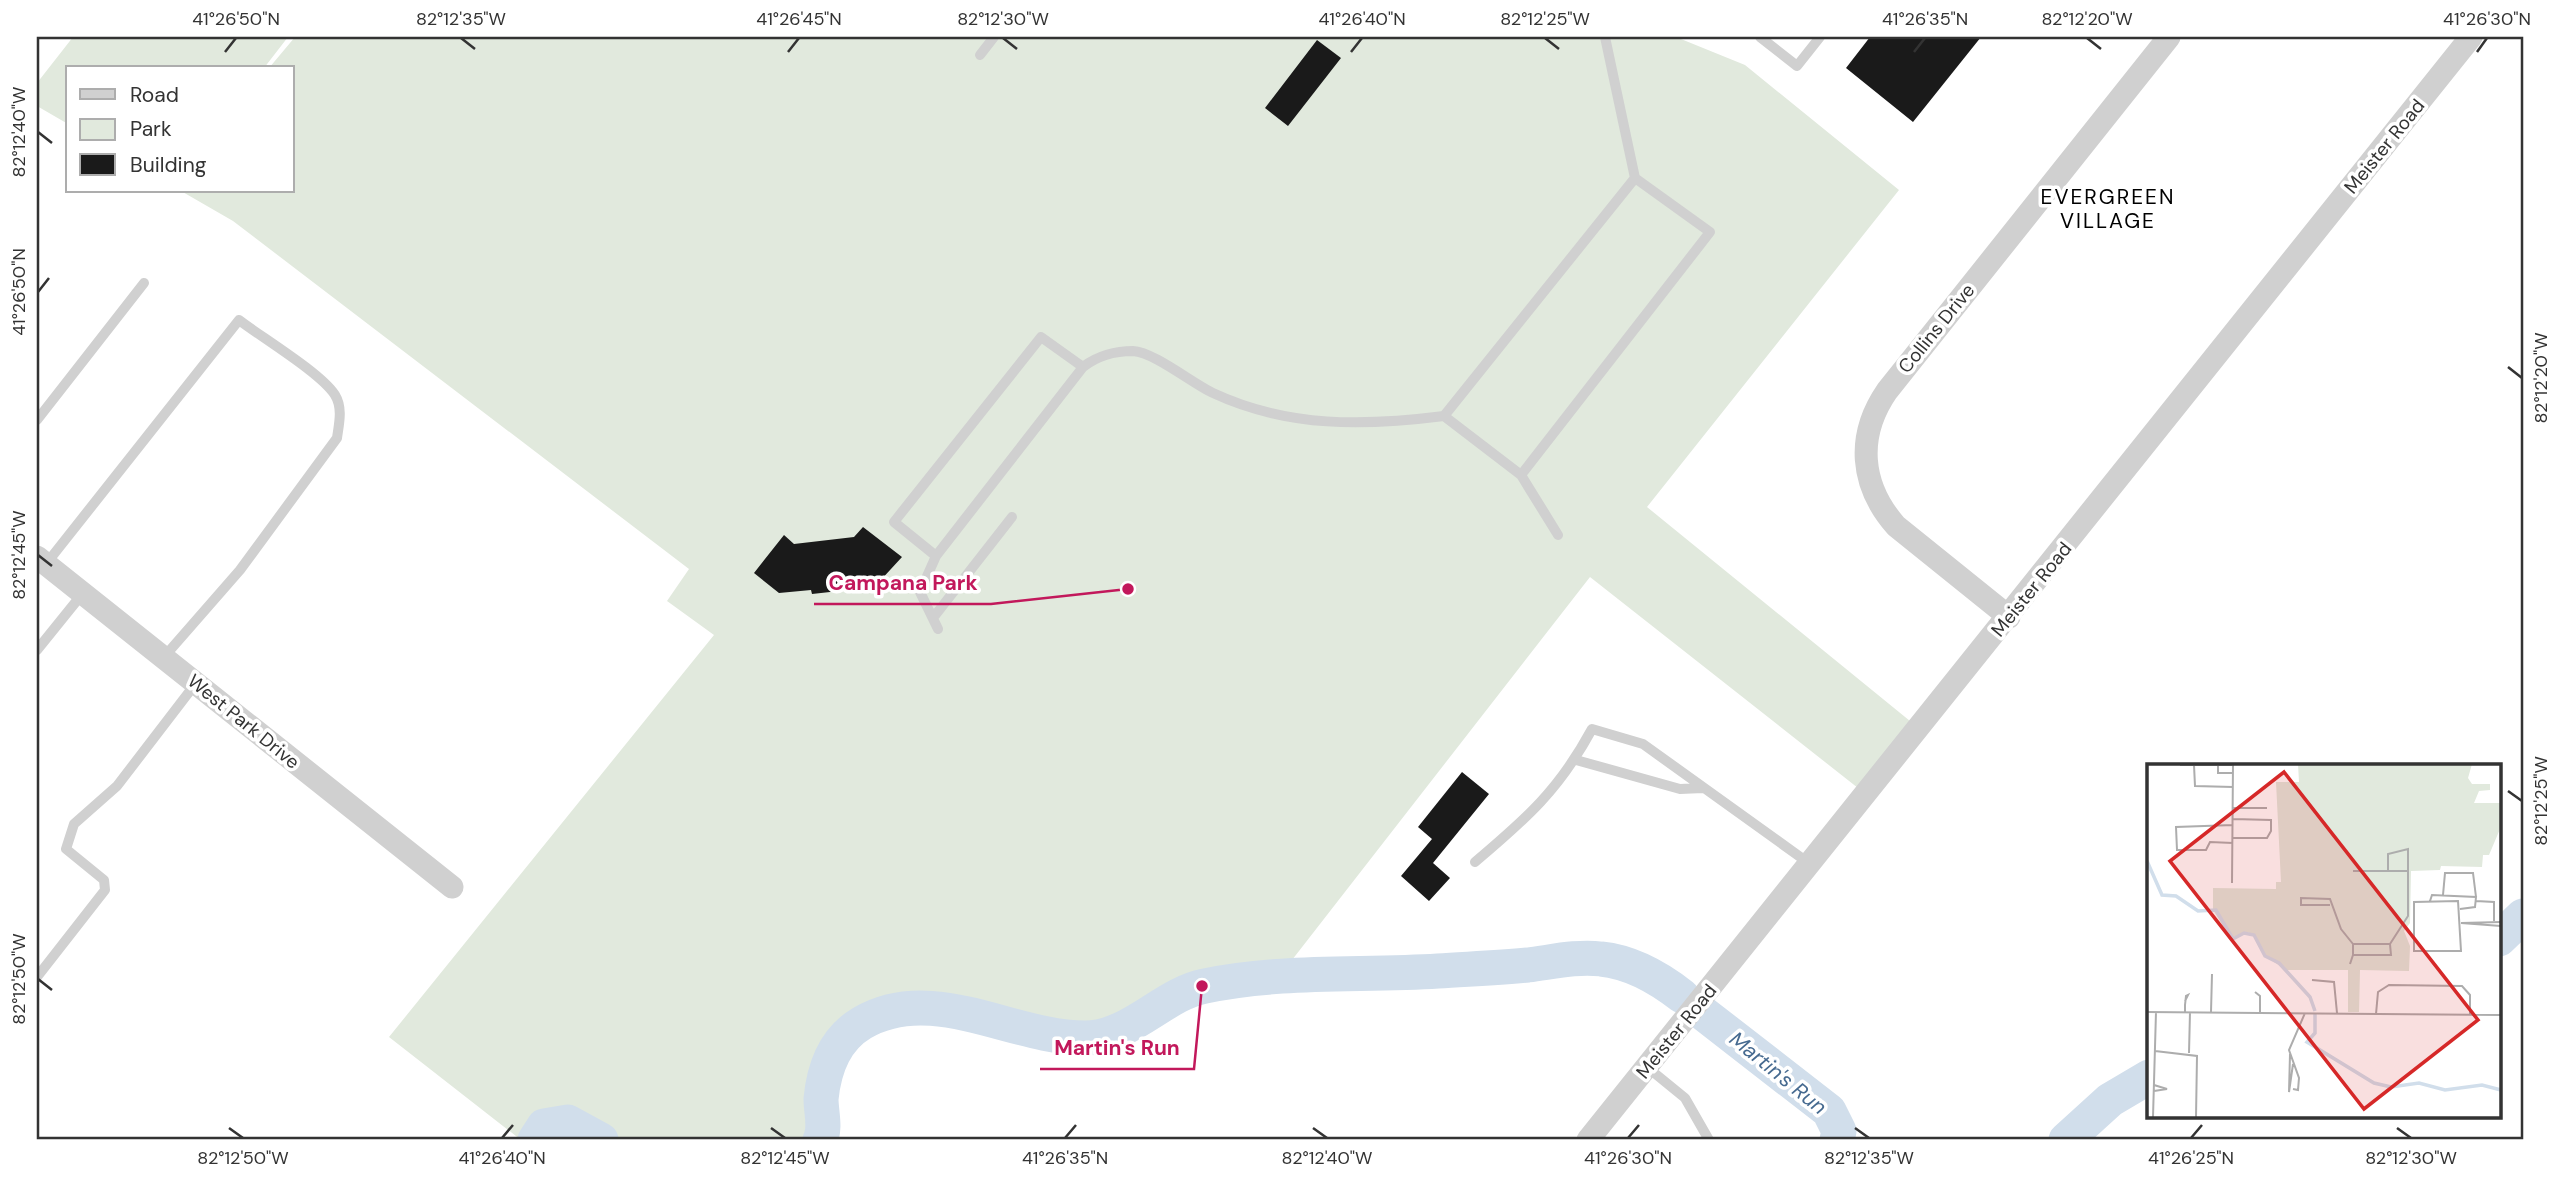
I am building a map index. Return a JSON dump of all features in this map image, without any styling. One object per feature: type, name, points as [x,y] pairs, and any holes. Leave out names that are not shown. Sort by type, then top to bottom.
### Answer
[{"type":"street","name":"Collins Drive","points":[[2009,617],[1896,526],[1884,513],[1875,498],[1865,465],[1867,430],[1886,391],[2169,37]]},
{"type":"street","name":"Meister Road","points":[[1588,1140],[2471,37]]},
{"type":"street","name":"West Park Drive","points":[[41,560],[452,887]]},
{"type":"lane","points":[[980,55],[994,37]]},
{"type":"lane","points":[[1521,475],[1710,232],[1634,178],[1605,37]]},
{"type":"lane","points":[[1760,37],[1797,66],[1820,37]]},
{"type":"lane","points":[[1012,517],[935,623],[920,592],[936,556],[1083,367],[1096,357],[1135,351],[1212,393],[1289,419],[1379,423],[1444,415],[1634,178]]},
{"type":"lane","points":[[37,420],[144,283]]},
{"type":"lane","points":[[41,560],[239,320],[313,375],[335,394],[341,411],[337,438],[240,570],[164,657]]},
{"type":"lane","points":[[936,556],[894,523],[1041,337],[1083,367]]},
{"type":"lane","points":[[1444,415],[1521,475],[1558,535]]},
{"type":"lane","points":[[37,650],[83,593]]},
{"type":"lane","points":[[37,977],[105,890],[103,880],[66,849],[74,824],[117,786],[196,683]]},
{"type":"lane","points":[[1475,862],[1539,808],[1576,760],[1592,729],[1643,744],[1810,864]]},
{"type":"lane","points":[[1576,760],[1680,789],[1703,788]]},
{"type":"lane","points":[[1647,1067],[1685,1098],[1709,1140]]},
{"type":"green space","points":[[73,37],[288,37],[266,66],[66,66],[66,123],[37,106],[37,83]]},
{"type":"green space","points":[[295,37],[1676,37],[1745,65],[1899,190],[1647,507],[1910,721],[1858,788],[1590,577],[1278,978],[1238,979],[1208,984],[1129,1027],[1099,1037],[1053,1035],[947,1011],[912,1009],[880,1013],[853,1029],[831,1057],[825,1078],[824,1123],[820,1140],[601,1140],[568,1122],[544,1126],[535,1140],[521,1140],[389,1037],[714,635],[667,601],[689,569],[233,221],[183,192],[294,192],[294,66],[271,66]]},
{"type":"building","points":[[1870,37],[1981,37],[1913,122],[1846,68]]},
{"type":"building","points":[[1317,40],[1341,58],[1288,126],[1265,108]]},
{"type":"building","points":[[863,527],[902,557],[879,582],[848,586],[848,590],[812,594],[811,590],[779,593],[754,573],[784,535],[794,544],[854,537]]},
{"type":"building","points":[[1462,772],[1489,794],[1433,863],[1450,878],[1429,901],[1401,876],[1432,839],[1418,827]]},
{"type":"waterway","name":"Martin's Run","points":[[2500,938],[2523,916]]},
{"type":"waterway","name":"Martin's Run","points":[[820,1140],[823,1125],[821,1099],[832,1055],[845,1037],[862,1023],[889,1012],[916,1008],[944,1010],[1057,1036],[1085,1038],[1117,1031],[1190,991],[1234,981],[1494,968],[1583,958],[1601,959],[1634,967],[1682,996]]},
{"type":"waterway","name":"Martin's Run","points":[[1704,1014],[1829,1111],[1839,1131],[1837,1140]]},
{"type":"waterway","name":"Martin's Run","points":[[2066,1140],[2110,1100],[2147,1078]]},
{"type":"waterway","name":"Martin's Run","points":[[535,1140],[544,1126],[568,1122],[601,1140]]},
{"type":"place","name":"Campana Park","points":[[1128,589]]},
{"type":"place","name":"Martin's Run","points":[[1202,986]]},
{"type":"district","name":"EVERGREEN VILLAGE","points":[[2108,209]]}]
